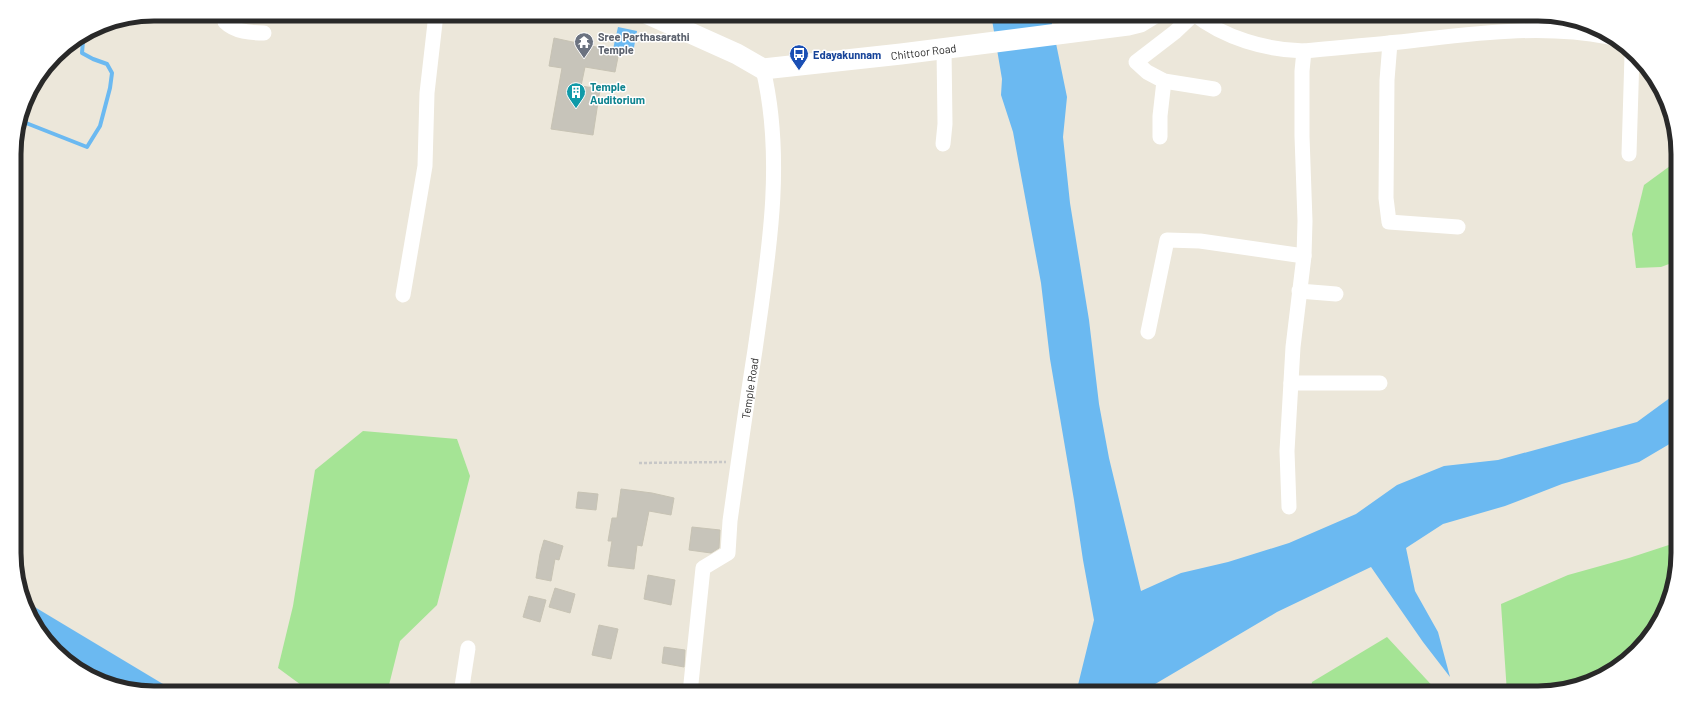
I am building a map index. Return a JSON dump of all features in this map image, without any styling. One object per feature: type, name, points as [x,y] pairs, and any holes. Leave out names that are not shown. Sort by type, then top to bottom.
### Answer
[{"type":"main road","points":[[664,21],[737,54],[764,69]]},
{"type":"main road","name":"Chittoor Road","points":[[764,69],[1128,26],[1142,21]]},
{"type":"street","points":[[226,21],[236,29],[255,33],[264,33]]},
{"type":"street","points":[[403,295],[425,166],[427,93],[435,21]]},
{"type":"street","points":[[1187,21],[1175,32],[1136,62],[1147,72],[1164,81],[1214,89]]},
{"type":"street","points":[[1205,21],[1218,29],[1253,43],[1275,49],[1304,50],[1480,34],[1559,30],[1597,35]]},
{"type":"street","points":[[1390,43],[1386,198],[1389,222],[1458,227]]},
{"type":"street","points":[[944,48],[944,144]]},
{"type":"street","points":[[1289,507],[1287,451],[1290,383],[1304,256],[1305,221],[1302,121],[1304,50]]},
{"type":"street","points":[[1629,154],[1632,60]]},
{"type":"street","name":"Temple Road","points":[[691,686],[703,568],[728,553],[730,521],[767,264],[772,217],[774,144],[769,92],[764,69]]},
{"type":"street","points":[[1160,138],[1160,116],[1164,81]]},
{"type":"street","points":[[1148,332],[1167,240],[1200,241],[1304,256]]},
{"type":"street","points":[[1300,291],[1336,294]]},
{"type":"street","points":[[1290,383],[1380,383]]},
{"type":"street","points":[[461,686],[468,648]]},
{"type":"path","points":[[639,463],[738,462]]},
{"type":"green space","points":[[1670,166],[1671,263],[1661,267],[1636,268],[1632,234],[1644,185]]},
{"type":"green space","points":[[363,431],[457,439],[470,476],[437,605],[400,641],[389,686],[302,686],[278,668],[293,606],[315,470]]},
{"type":"green space","points":[[1671,544],[1671,562],[1661,604],[1644,634],[1632,647],[1619,659],[1597,672],[1581,679],[1547,686],[1507,686],[1501,604],[1568,575]]},
{"type":"green space","points":[[1387,637],[1432,686],[1311,686],[1312,682]]},
{"type":"water","points":[[992,21],[1051,21],[1067,97],[1063,137],[1070,203],[1089,320],[1099,404],[1109,458],[1141,591],[1181,573],[1228,562],[1289,543],[1356,514],[1397,485],[1444,466],[1498,460],[1637,422],[1671,397],[1671,443],[1639,462],[1562,484],[1505,506],[1443,524],[1406,548],[1415,591],[1438,632],[1450,677],[1423,642],[1371,567],[1277,612],[1152,686],[1078,686],[1094,620],[1050,359],[1041,283],[1013,132],[1001,95],[1002,79]]},
{"type":"water","points":[[618,27],[637,31],[633,53],[613,49]]},
{"type":"water","points":[[32,605],[166,686],[145,686],[128,683],[111,679],[87,668],[73,659],[48,634]]},
{"type":"building","points":[[554,38],[619,52],[615,72],[585,67],[581,86],[600,89],[593,135],[551,129],[562,68],[549,66]]},
{"type":"building","points":[[621,489],[652,493],[674,498],[671,515],[649,511],[642,546],[637,545],[634,569],[608,566],[612,541],[608,541],[612,518],[617,518]]},
{"type":"building","points":[[578,492],[598,494],[596,510],[576,508]]},
{"type":"building","points":[[692,527],[720,530],[719,548],[711,553],[689,550]]},
{"type":"building","points":[[544,540],[563,546],[559,560],[555,559],[551,581],[536,578]]},
{"type":"building","points":[[648,575],[675,580],[671,605],[644,599]]},
{"type":"building","points":[[555,588],[575,594],[570,613],[549,607]]},
{"type":"building","points":[[529,596],[546,600],[540,622],[523,617]]},
{"type":"building","points":[[599,625],[618,629],[611,659],[592,655]]},
{"type":"building","points":[[664,647],[685,650],[684,667],[662,663]]},
{"type":"waterway","points":[[25,123],[87,147],[100,126],[110,88],[112,73],[107,64],[82,53],[83,42]]},
{"type":"place","name":"Sree Parthasarathi Temple","points":[[584,59]]},
{"type":"place","name":"Edayakunnam","points":[[799,71]]},
{"type":"place","name":"Temple Auditorium","points":[[576,109]]}]
